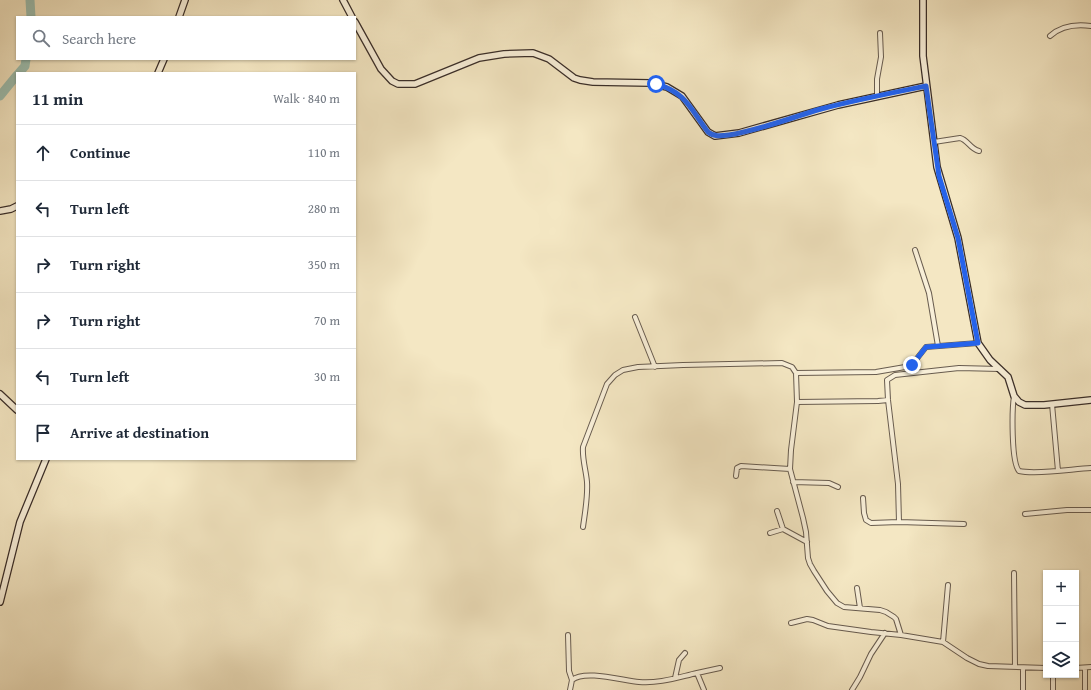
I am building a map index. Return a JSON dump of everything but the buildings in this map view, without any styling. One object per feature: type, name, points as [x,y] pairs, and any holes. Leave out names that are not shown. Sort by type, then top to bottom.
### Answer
[{"type":"street","points":[[179,16],[185,0]]},
{"type":"street","points":[[343,0],[351,16]]},
{"type":"street","points":[[923,0],[922,44],[926,86],[939,176],[958,238],[978,343],[990,360],[1007,374],[1010,379],[1014,396],[1012,409],[1017,469],[1023,472],[1091,468]]},
{"type":"street","points":[[356,24],[381,69],[392,81],[398,84],[415,84],[479,58],[504,54],[533,53],[549,59],[580,80],[593,82],[650,83],[667,88],[682,96],[708,132],[715,136],[739,133],[825,108],[926,86]]},
{"type":"street","points":[[1050,36],[1056,31],[1064,28],[1079,25],[1091,26]]},
{"type":"street","points":[[877,96],[877,79],[881,57],[880,33]]},
{"type":"street","points":[[158,72],[164,60]]},
{"type":"street","points":[[934,142],[963,138],[973,150],[979,151]]},
{"type":"street","points":[[0,211],[16,206]]},
{"type":"street","points":[[916,250],[929,293],[938,346]]},
{"type":"street","points":[[635,318],[654,367]]},
{"type":"street","points":[[796,373],[876,372],[908,366],[914,363],[926,347],[978,343]]},
{"type":"street","points":[[584,527],[587,483],[582,456],[582,447],[607,384],[615,375],[622,370],[630,368],[703,364],[782,363],[792,367],[796,373],[797,402],[790,450],[790,469],[803,518],[810,564],[827,591],[837,603],[844,607],[880,610],[894,616],[901,634]]},
{"type":"street","points":[[899,522],[898,484],[887,380],[895,375],[959,368],[1000,369]]},
{"type":"street","points":[[0,394],[16,409]]},
{"type":"street","points":[[1014,396],[1019,402],[1025,405],[1091,400]]},
{"type":"street","points":[[797,402],[888,400]]},
{"type":"street","points":[[1052,404],[1058,471]]},
{"type":"street","points":[[0,602],[20,522],[46,460]]},
{"type":"street","points":[[736,476],[737,468],[741,466],[790,469]]},
{"type":"street","points":[[793,482],[830,483],[838,487]]},
{"type":"street","points":[[863,498],[866,520],[871,523],[899,522],[964,524]]},
{"type":"street","points":[[1025,514],[1067,510],[1091,511]]},
{"type":"street","points":[[777,511],[783,529],[807,542]]},
{"type":"street","points":[[770,533],[783,529]]},
{"type":"street","points":[[1014,573],[1015,667]]},
{"type":"street","points":[[943,642],[948,585]]},
{"type":"street","points":[[856,588],[860,608]]},
{"type":"street","points":[[791,623],[807,619],[828,626],[871,632],[901,634],[943,642],[966,658],[979,664],[988,666],[1043,668]]},
{"type":"street","points":[[852,690],[871,654],[885,633]]},
{"type":"street","points":[[568,634],[569,671],[572,680],[570,690]]},
{"type":"street","points":[[675,678],[679,660],[685,653]]},
{"type":"street","points":[[1079,668],[1091,667]]},
{"type":"street","points":[[572,680],[578,677],[591,676],[611,677],[640,682],[660,681],[720,668]]},
{"type":"street","points":[[1023,668],[1023,690]]},
{"type":"street","points":[[1085,668],[1086,689]]},
{"type":"street","points":[[697,673],[704,690]]},
{"type":"street","points":[[1053,678],[1053,690]]},
{"type":"waterway","points":[[30,0],[31,16]]},
{"type":"waterway","points":[[20,72],[25,66],[26,60]]},
{"type":"waterway","points":[[0,96],[16,76]]},
{"type":"route","points":[[656,84],[682,96],[708,132],[715,136],[739,133],[853,101],[926,86],[937,167],[946,202],[958,238],[978,343],[926,347],[912,365]]}]
